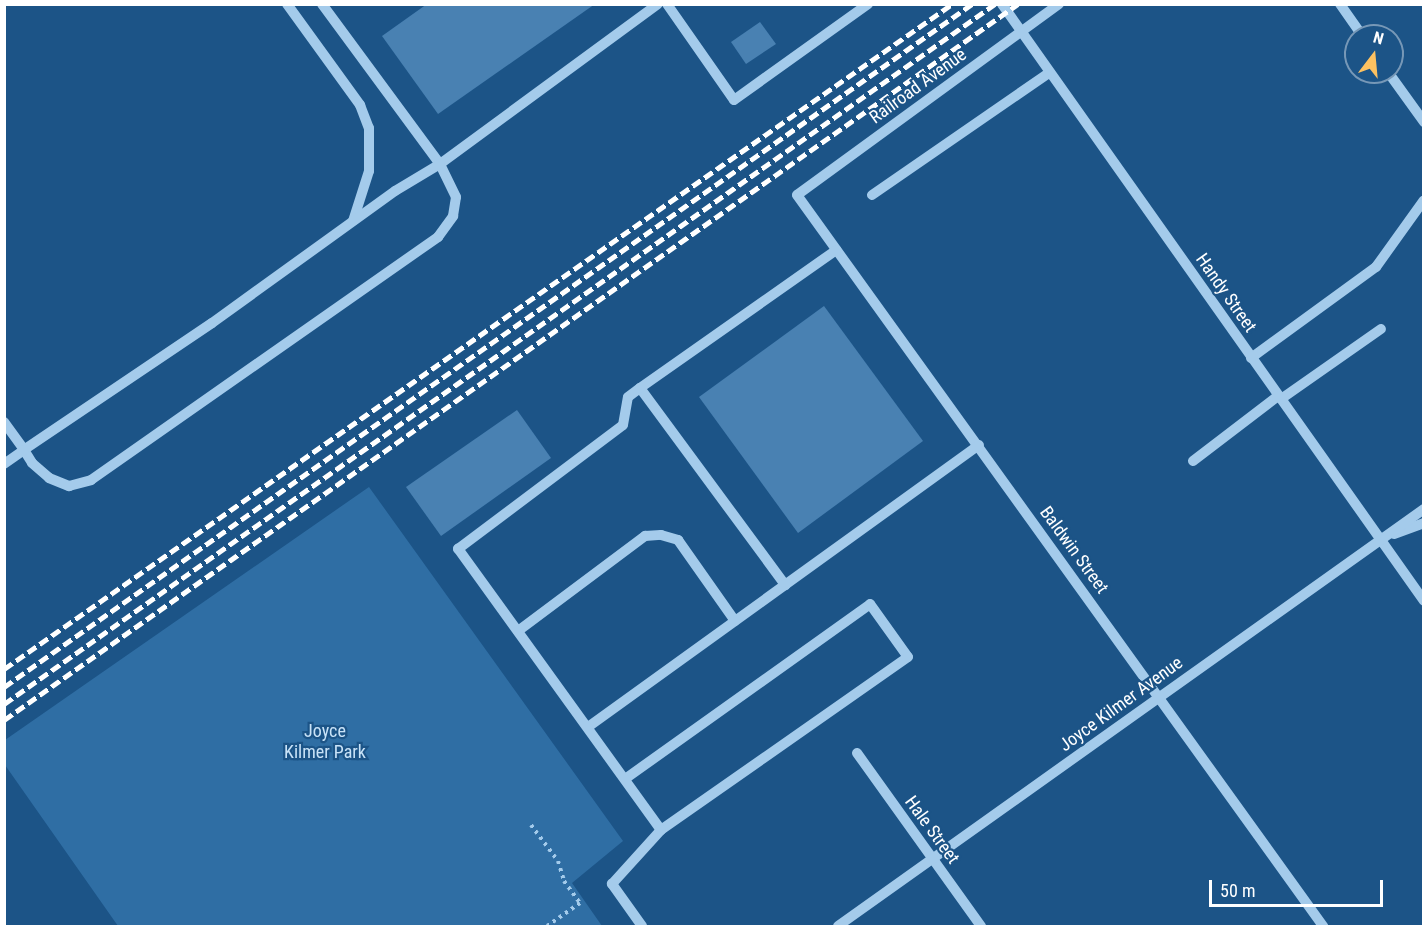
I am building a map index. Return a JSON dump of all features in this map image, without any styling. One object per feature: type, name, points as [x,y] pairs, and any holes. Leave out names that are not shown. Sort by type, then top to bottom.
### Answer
[{"type":"street","points":[[287,4],[360,105],[369,128],[369,171],[353,221]]},
{"type":"street","points":[[4,422],[32,463],[49,478],[69,486],[92,480],[438,237],[453,216],[456,197],[440,164],[322,4]]},
{"type":"street","points":[[4,464],[353,221],[440,164],[658,4]]},
{"type":"street","points":[[667,4],[734,100],[868,4]]},
{"type":"street","name":"Handy Street","points":[[1002,4],[1424,601]]},
{"type":"street","name":"Railroad Avenue","points":[[797,195],[1059,4]]},
{"type":"street","points":[[1340,4],[1354,24]]},
{"type":"street","points":[[872,195],[1050,72]]},
{"type":"street","points":[[1397,84],[1424,122]]},
{"type":"street","name":"Baldwin Street","points":[[797,195],[1160,696],[1323,927]]},
{"type":"street","points":[[1251,358],[1376,267],[1424,200]]},
{"type":"street","points":[[661,830],[458,549],[623,425],[628,397],[836,250]]},
{"type":"street","points":[[1193,461],[1279,397],[1381,329]]},
{"type":"street","points":[[640,388],[785,585]]},
{"type":"street","points":[[588,727],[978,446]]},
{"type":"street","name":"Joyce Kilmer Avenue","points":[[838,927],[1424,509]]},
{"type":"street","points":[[1380,540],[1424,524]]},
{"type":"street","points":[[518,631],[645,536],[661,534],[678,540],[735,621]]},
{"type":"street","points":[[625,779],[870,604],[908,657],[661,830],[612,884],[642,927]]},
{"type":"street","name":"Hale Street","points":[[857,753],[981,927]]},
{"type":"path","points":[[531,825],[558,861],[564,881],[580,903],[547,927]]},
{"type":"green space","name":"Joyce Kilmer Park","points":[[369,487],[623,841],[572,883],[602,926],[118,926],[5,765],[5,740]]},
{"type":"building","points":[[427,4],[595,4],[438,114],[382,36]]},
{"type":"building","points":[[760,22],[776,44],[746,64],[731,42]]},
{"type":"building","points":[[824,306],[923,441],[798,533],[699,397]]},
{"type":"building","points":[[517,410],[551,458],[441,536],[406,487]]},
{"type":"railway","points":[[4,669],[952,4]]},
{"type":"railway","points":[[4,687],[972,4]]},
{"type":"railway","points":[[4,704],[995,4]]},
{"type":"railway","points":[[4,720],[1018,4]]}]
